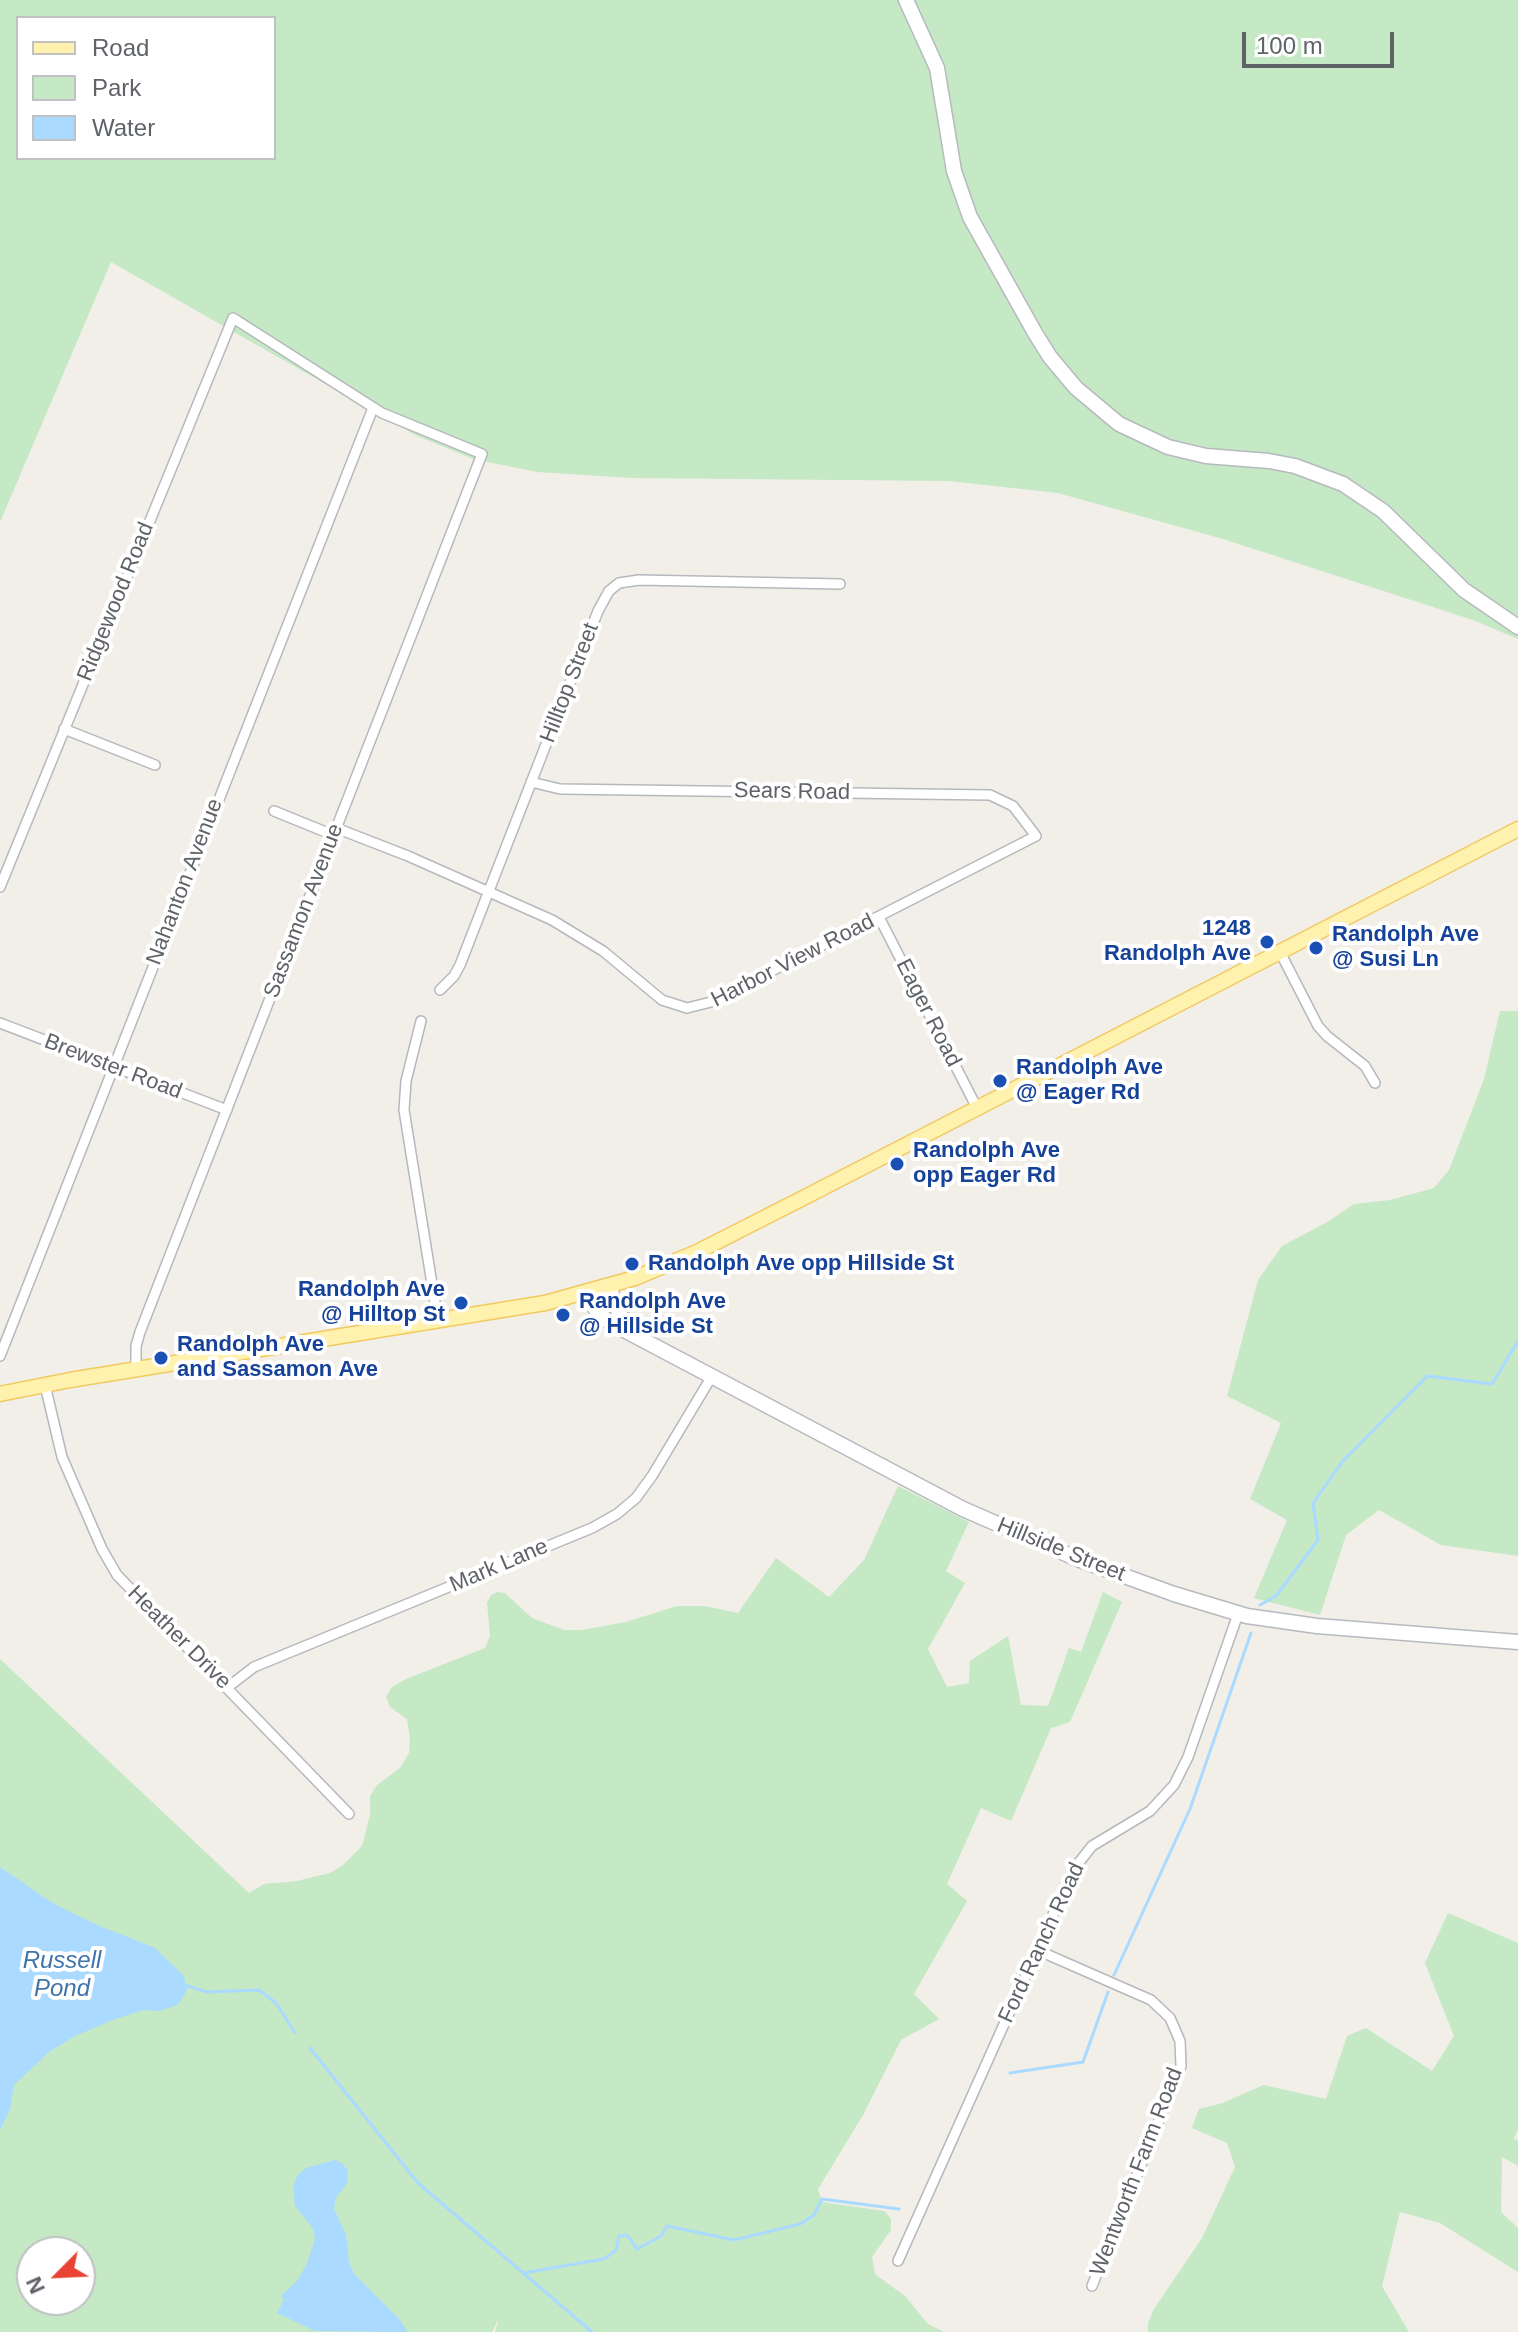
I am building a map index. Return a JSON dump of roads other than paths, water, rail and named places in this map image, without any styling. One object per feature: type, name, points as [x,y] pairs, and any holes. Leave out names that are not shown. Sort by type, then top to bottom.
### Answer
[{"type":"main road","points":[[0,1394],[438,1321],[609,1287],[697,1252],[1518,829]]},
{"type":"street","points":[[906,0],[937,68],[954,171],[970,217],[1039,341],[1076,388],[1119,424],[1168,447],[1206,456],[1295,466],[1343,484],[1383,511],[1464,590],[1518,627]]},
{"type":"street","name":"Ridgewood Road","points":[[0,887],[233,318],[373,408]]},
{"type":"street","name":"Sassamon Avenue","points":[[136,1369],[137,1339],[482,454],[402,423],[373,408]]},
{"type":"street","name":"Nahanton Avenue","points":[[0,1356],[373,408]]},
{"type":"street","name":"Hilltop Street","points":[[440,990],[458,971],[602,602],[609,591],[619,583],[639,580],[840,584]]},
{"type":"street","points":[[64,729],[155,765]]},
{"type":"street","name":"Sears Road","points":[[531,782],[560,789],[990,795],[1013,806],[1024,816],[1036,836]]},
{"type":"street","name":"Harbor View Road","points":[[274,811],[489,892],[562,925],[603,951],[662,1000],[687,1008],[711,1002],[1036,836]]},
{"type":"street","name":"Eager Road","points":[[879,917],[977,1108]]},
{"type":"street","points":[[1280,952],[1318,1026],[1365,1066],[1375,1083]]},
{"type":"street","points":[[421,1021],[406,1081],[404,1110],[438,1321]]},
{"type":"street","name":"Brewster Road","points":[[0,1023],[227,1110]]},
{"type":"street","name":"Hillside Street","points":[[609,1287],[622,1318],[641,1339]]},
{"type":"street","name":"Hillside Street","points":[[589,1293],[595,1309],[603,1317],[641,1339],[974,1514],[1080,1560],[1238,1614],[1317,1626],[1518,1642]]},
{"type":"street","name":"Mark Lane","points":[[228,1687],[254,1667],[577,1534],[617,1514],[636,1498],[652,1476],[712,1376]]},
{"type":"street","name":"Heather Drive","points":[[45,1385],[62,1457],[112,1566],[130,1591],[228,1687],[349,1814]]},
{"type":"street","name":"Ford Ranch Road","points":[[898,2261],[1081,1857],[1107,1835],[1150,1811],[1174,1785],[1188,1757],[1238,1614]]},
{"type":"street","name":"Wentworth Farm Road","points":[[1037,1950],[1151,2000],[1170,2018],[1180,2041],[1181,2066],[1092,2286]]},
{"type":"water","name":"Russell Pond","points":[[0,1867],[54,1904],[155,1948],[184,1976],[187,1990],[178,2005],[159,2011],[144,2010],[115,2019],[75,2036],[49,2052],[14,2085],[10,2109],[0,2130]]},
{"type":"water","points":[[335,2160],[348,2171],[347,2184],[336,2197],[334,2209],[346,2235],[349,2262],[354,2274],[408,2332],[315,2331],[277,2313],[284,2300],[281,2296],[297,2281],[307,2264],[315,2239],[313,2228],[295,2206],[293,2186],[306,2168]]},
{"type":"waterway","points":[[1260,1605],[1276,1596],[1318,1540],[1313,1503],[1342,1462],[1427,1376],[1492,1384],[1518,1341]]},
{"type":"waterway","points":[[1114,1975],[1190,1809],[1251,1633]]},
{"type":"waterway","points":[[184,1985],[207,1992],[259,1990],[276,2003],[295,2033]]},
{"type":"waterway","points":[[1010,2073],[1083,2062],[1108,1992]]},
{"type":"waterway","points":[[310,2048],[418,2183],[592,2332]]},
{"type":"waterway","points":[[523,2273],[604,2259],[616,2250],[619,2236],[627,2235],[637,2249],[661,2236],[667,2226],[734,2240],[800,2224],[814,2215],[822,2199],[899,2209]]},
{"type":"place","name":"1248 Randolph Ave","points":[[1267,942]]},
{"type":"place","name":"Randolph Ave @ Susi Ln","points":[[1316,948]]},
{"type":"place","name":"Randolph Ave @ Eager Rd","points":[[1000,1081]]},
{"type":"place","name":"Randolph Ave opp Eager Rd","points":[[897,1164]]},
{"type":"place","name":"Randolph Ave opp Hillside St","points":[[632,1264]]},
{"type":"place","name":"Randolph Ave @ Hilltop St","points":[[461,1303]]},
{"type":"place","name":"Randolph Ave @ Hillside St","points":[[563,1315]]},
{"type":"place","name":"Randolph Ave and Sassamon Ave","points":[[161,1358]]}]
